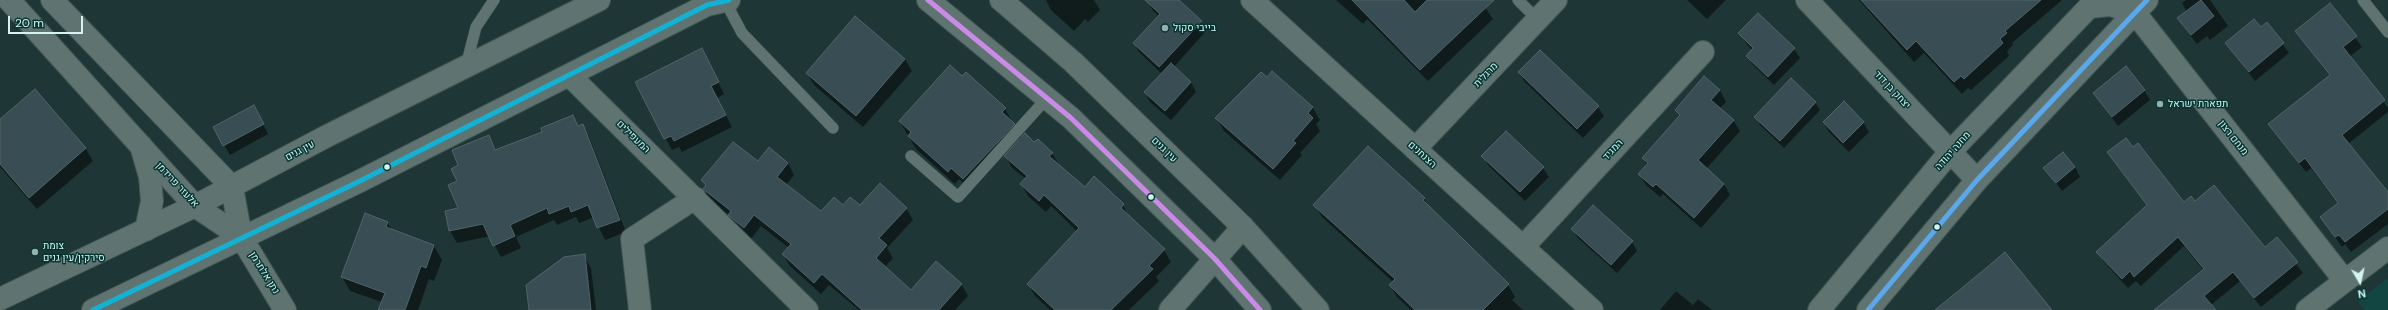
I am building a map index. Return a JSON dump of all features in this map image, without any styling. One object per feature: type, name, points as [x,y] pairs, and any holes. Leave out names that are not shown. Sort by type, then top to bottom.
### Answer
[{"type":"main road","name":"אלעזר פרידמן","points":[[9,0],[195,206],[241,237]]},
{"type":"main road","points":[[52,0],[232,187],[241,237]]},
{"type":"main road","name":"עין גנים","points":[[0,299],[195,206],[466,66],[599,0]]},
{"type":"main road","points":[[93,310],[241,237],[360,181],[570,76],[707,5],[727,0]]},
{"type":"main road","points":[[928,0],[1072,118],[1216,259],[1260,310]]},
{"type":"main road","name":"עין גנים","points":[[1001,0],[1073,62],[1243,227],[1318,310]]},
{"type":"main road","name":"הצנחנים","points":[[1252,0],[1592,310]]},
{"type":"main road","name":"מרגלית","points":[[1416,149],[1556,0]]},
{"type":"main road","name":"יצחק בן דוד","points":[[1807,0],[1977,180]]},
{"type":"main road","points":[[2092,4],[2141,7]]},
{"type":"main road","name":"מחנה יהודה","points":[[1819,310],[1950,152],[2092,4]]},
{"type":"main road","points":[[1868,310],[1977,180],[2141,7]]},
{"type":"main road","name":"מנחם רצון","points":[[2141,7],[2345,281]]},
{"type":"main road","name":"המגיד","points":[[1523,247],[1702,52]]},
{"type":"main road","name":"המעפילים","points":[[570,76],[807,310]]},
{"type":"main road","points":[[141,146],[150,177],[152,201],[146,230]]},
{"type":"main road","points":[[640,310],[632,239],[695,198]]},
{"type":"main road","points":[[1170,310],[1243,227]]},
{"type":"main road","name":"נתן אלתרמן","points":[[241,237],[285,310]]},
{"type":"main road","points":[[2307,310],[2388,248]]},
{"type":"lane","points":[[466,66],[476,27],[494,0]]},
{"type":"lane","points":[[727,0],[742,33],[833,128]]},
{"type":"lane","points":[[1518,0],[1538,20]]},
{"type":"lane","points":[[2363,0],[2388,32]]},
{"type":"lane","points":[[911,156],[958,197],[1047,98]]},
{"type":"shaded area","points":[[2388,278],[2388,310],[2365,310],[2358,301]]},
{"type":"building","points":[[1145,0],[1179,0],[1202,21],[1159,67],[1133,43],[1160,14]]},
{"type":"building","points":[[1352,0],[1404,0],[1415,12],[1427,0],[1494,0],[1420,70]]},
{"type":"building","points":[[1861,0],[2041,0],[2005,31],[2007,33],[2000,39],[2003,43],[1964,79],[1961,76],[1954,82],[1916,41],[1907,50]]},
{"type":"building","points":[[2201,0],[2214,16],[2191,35],[2177,18]]},
{"type":"building","points":[[2330,3],[2357,36],[2343,47],[2385,100],[2342,135],[2388,192],[2388,209],[2345,242],[2339,235],[2335,237],[2320,217],[2338,203],[2305,158],[2299,163],[2268,124],[2330,75],[2295,31]]},
{"type":"building","points":[[1758,13],[1795,48],[1768,77],[1746,56],[1753,48],[1738,33]]},
{"type":"building","points":[[855,16],[905,59],[856,116],[806,73]]},
{"type":"building","points":[[2254,19],[2261,27],[2267,22],[2284,43],[2249,72],[2225,43]]},
{"type":"building","points":[[702,48],[719,82],[711,86],[726,115],[674,141],[671,136],[664,139],[635,82]]},
{"type":"building","points":[[1540,50],[1599,106],[1577,129],[1518,72]]},
{"type":"building","points":[[1171,63],[1191,82],[1165,111],[1144,92]]},
{"type":"building","points":[[950,65],[962,76],[966,72],[1006,108],[1002,112],[1015,124],[963,179],[951,168],[948,172],[908,136],[911,132],[899,121]]},
{"type":"building","points":[[2126,66],[2145,90],[2112,117],[2093,93]]},
{"type":"building","points":[[1272,71],[1313,107],[1308,113],[1313,118],[1293,141],[1296,143],[1273,169],[1215,118],[1261,72],[1267,77]]},
{"type":"building","points":[[1704,76],[1720,90],[1711,100],[1734,120],[1698,160],[1724,184],[1694,218],[1656,184],[1653,187],[1638,174],[1648,163],[1642,158],[1680,115],[1675,110]]},
{"type":"building","points":[[1791,78],[1816,102],[1780,141],[1754,117]]},
{"type":"building","points":[[35,89],[86,148],[29,198],[0,164],[0,119]]},
{"type":"building","points":[[1844,101],[1864,122],[1843,143],[1823,122]]},
{"type":"building","points":[[254,105],[264,124],[223,146],[213,127]]},
{"type":"building","points":[[573,115],[578,126],[583,124],[620,220],[597,228],[588,205],[571,212],[569,206],[549,214],[547,208],[510,225],[515,236],[493,246],[483,224],[449,231],[445,211],[458,208],[448,185],[457,181],[451,169],[458,165],[452,150],[489,135],[495,150],[542,132],[541,128]]},
{"type":"building","points":[[1506,131],[1544,167],[1520,192],[1481,156]]},
{"type":"building","points":[[1025,133],[1034,142],[1038,139],[1053,153],[1049,156],[1085,187],[1094,176],[1124,204],[1121,208],[1165,249],[1149,266],[1153,269],[1111,310],[1055,310],[1027,284],[1079,228],[1044,195],[1039,201],[1020,184],[1027,176],[1004,156]]},
{"type":"building","points":[[2126,138],[2133,147],[2138,143],[2184,202],[2191,196],[2195,201],[2214,185],[2265,247],[2277,237],[2298,262],[2254,298],[2233,272],[2204,296],[2216,310],[2154,310],[2204,269],[2178,237],[2134,277],[2130,271],[2122,279],[2096,252],[2147,205],[2107,152]]},
{"type":"building","points":[[733,142],[758,161],[769,147],[788,163],[777,177],[821,211],[834,197],[843,205],[850,197],[860,205],[880,183],[907,208],[879,238],[887,245],[876,258],[911,290],[936,261],[962,284],[939,310],[862,310],[822,274],[814,283],[782,254],[791,244],[754,215],[744,228],[728,215],[731,211],[703,189],[706,185],[701,180]]},
{"type":"building","points":[[1368,146],[1425,198],[1423,200],[1509,284],[1483,310],[1415,310],[1389,285],[1395,279],[1313,205]]},
{"type":"building","points":[[2063,152],[2075,167],[2056,183],[2043,168]]},
{"type":"building","points":[[1593,205],[1633,241],[1611,265],[1571,229]]},
{"type":"building","points":[[365,213],[388,222],[386,227],[434,245],[426,268],[421,266],[405,310],[378,310],[385,293],[341,277]]},
{"type":"building","points":[[2005,252],[2052,310],[1935,310],[1985,269]]},
{"type":"building","points":[[585,254],[591,310],[529,310],[526,285],[564,257]]},
{"type":"transit line","points":[[93,310],[360,181],[707,5],[729,0]]},
{"type":"transit line","points":[[928,0],[1071,118],[1215,259],[1260,310]]},
{"type":"transit line","points":[[1868,310],[1977,180],[2147,0]]},
{"type":"place","name":"בייבי סקול","points":[[1165,28]]},
{"type":"place","name":"תפארת ישראל","points":[[2160,104]]},
{"type":"place","name":"צומת סירקין/עין גנים","points":[[35,252]]}]
